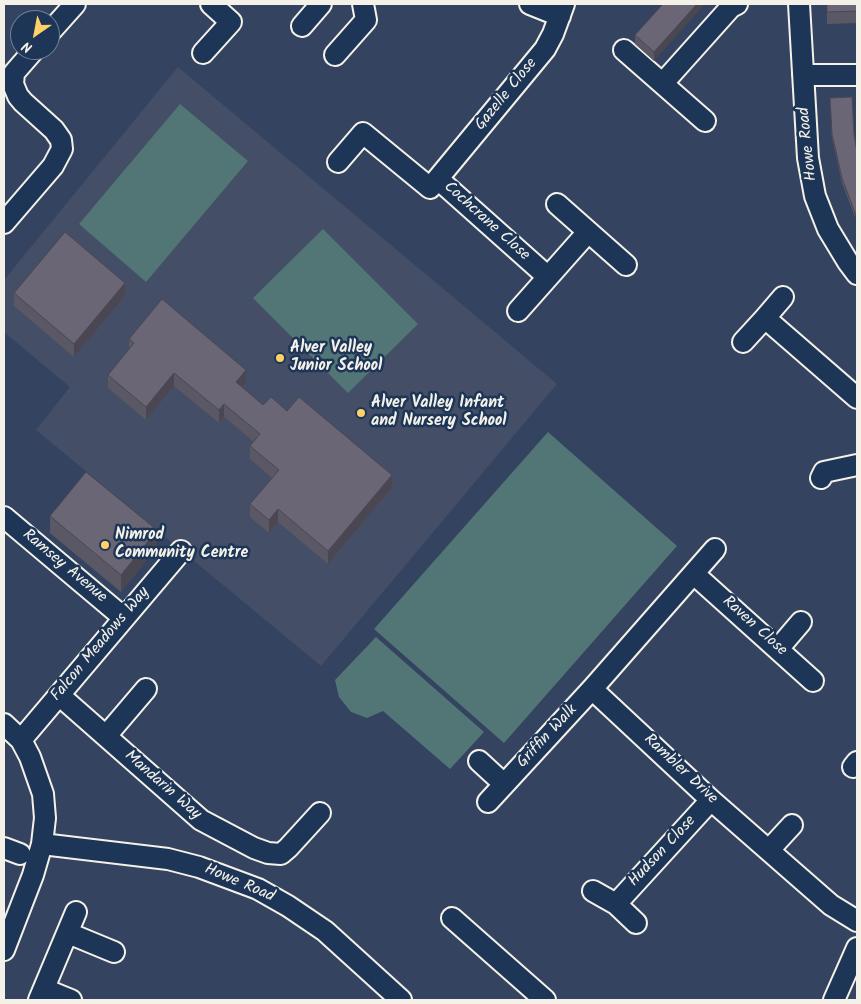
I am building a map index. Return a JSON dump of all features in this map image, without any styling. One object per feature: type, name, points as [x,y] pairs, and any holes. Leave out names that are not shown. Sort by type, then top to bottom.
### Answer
[{"type":"street","points":[[60,21],[75,4]]},
{"type":"street","points":[[203,52],[231,22],[211,4]]},
{"type":"street","points":[[302,26],[322,4]]},
{"type":"street","points":[[335,54],[366,20],[363,4]]},
{"type":"street","points":[[530,4],[562,10]]},
{"type":"street","points":[[663,84],[731,7],[737,4]]},
{"type":"street","name":"Howe Road","points":[[798,4],[808,158],[815,196],[828,229],[857,274]]},
{"type":"street","name":"Gazelle Close","points":[[438,179],[545,49],[562,10]]},
{"type":"street","points":[[624,50],[705,121]]},
{"type":"street","points":[[4,223],[53,166],[62,149],[61,140],[54,130],[18,96],[12,84],[9,73],[23,60]]},
{"type":"street","points":[[803,75],[857,75]]},
{"type":"street","name":"Cochcrane Close","points":[[338,162],[362,133],[430,188],[438,179],[548,277]]},
{"type":"street","points":[[557,204],[626,265]]},
{"type":"street","points":[[518,311],[588,232]]},
{"type":"street","points":[[743,342],[783,296]]},
{"type":"street","points":[[765,318],[857,398]]},
{"type":"street","points":[[820,478],[824,472],[857,465]]},
{"type":"street","name":"Ramsey Avenue","points":[[4,517],[124,618]]},
{"type":"street","points":[[592,689],[715,549]]},
{"type":"street","name":"Falcon Meadows Way","points":[[21,740],[181,551]]},
{"type":"street","name":"Raven Close","points":[[694,574],[813,681]]},
{"type":"street","points":[[778,649],[801,622]]},
{"type":"street","points":[[106,736],[146,689]]},
{"type":"street","name":"Griffin Walk","points":[[488,802],[592,689]]},
{"type":"street","name":"Rambler Drive","points":[[592,689],[711,800],[831,905],[857,921]]},
{"type":"street","name":"Mandarin Way","points":[[59,695],[201,820],[254,848],[268,853],[281,854],[320,813]]},
{"type":"street","points":[[4,724],[21,740],[36,771],[43,794],[45,818],[42,844],[33,875],[4,950]]},
{"type":"street","points":[[479,761],[504,784]]},
{"type":"street","name":"Hudson Close","points":[[616,904],[711,800]]},
{"type":"street","points":[[769,850],[792,825]]},
{"type":"street","name":"Howe Road","points":[[42,844],[168,859],[200,866],[258,889],[288,906],[325,931],[401,1000]]},
{"type":"street","points":[[593,891],[616,904],[636,923]]},
{"type":"street","points":[[71,1000],[42,995],[76,912]]},
{"type":"street","points":[[452,918],[545,1000]]},
{"type":"street","points":[[68,933],[114,952]]},
{"type":"street","points":[[834,1000],[857,948]]},
{"type":"shaded area","name":"Alver Valley Junior School","points":[[178,67],[557,384],[321,666],[36,430],[70,387],[4,332],[4,280]]},
{"type":"green space","points":[[180,104],[248,161],[146,282],[79,224]]},
{"type":"green space","points":[[323,229],[418,324],[348,393],[253,298]]},
{"type":"green space","points":[[548,432],[677,546],[504,743],[374,629]]},
{"type":"green space","points":[[376,637],[484,732],[450,769],[383,711],[367,718],[351,712],[339,697],[335,680]]},
{"type":"building","points":[[663,4],[697,4],[654,52],[635,35]]},
{"type":"building","points":[[827,4],[857,4],[857,11],[827,12]]},
{"type":"building","points":[[852,97],[857,152],[857,212],[855,213],[842,178],[832,134],[830,98]]},
{"type":"building","points":[[65,232],[125,283],[74,344],[14,293]]},
{"type":"building","points":[[162,299],[246,370],[236,382],[263,405],[271,397],[287,411],[299,397],[392,475],[328,551],[278,509],[269,520],[250,504],[279,470],[250,446],[260,434],[224,404],[219,410],[174,373],[146,407],[108,375],[134,343],[129,339]]},
{"type":"building","points":[[86,472],[157,530],[121,575],[50,516]]},
{"type":"place","name":"Alver Valley Junior School","points":[[280,358]]},
{"type":"place","name":"Alver Valley Infant and Nursery School","points":[[361,413]]},
{"type":"place","name":"Nimrod Community Centre","points":[[105,545]]}]
